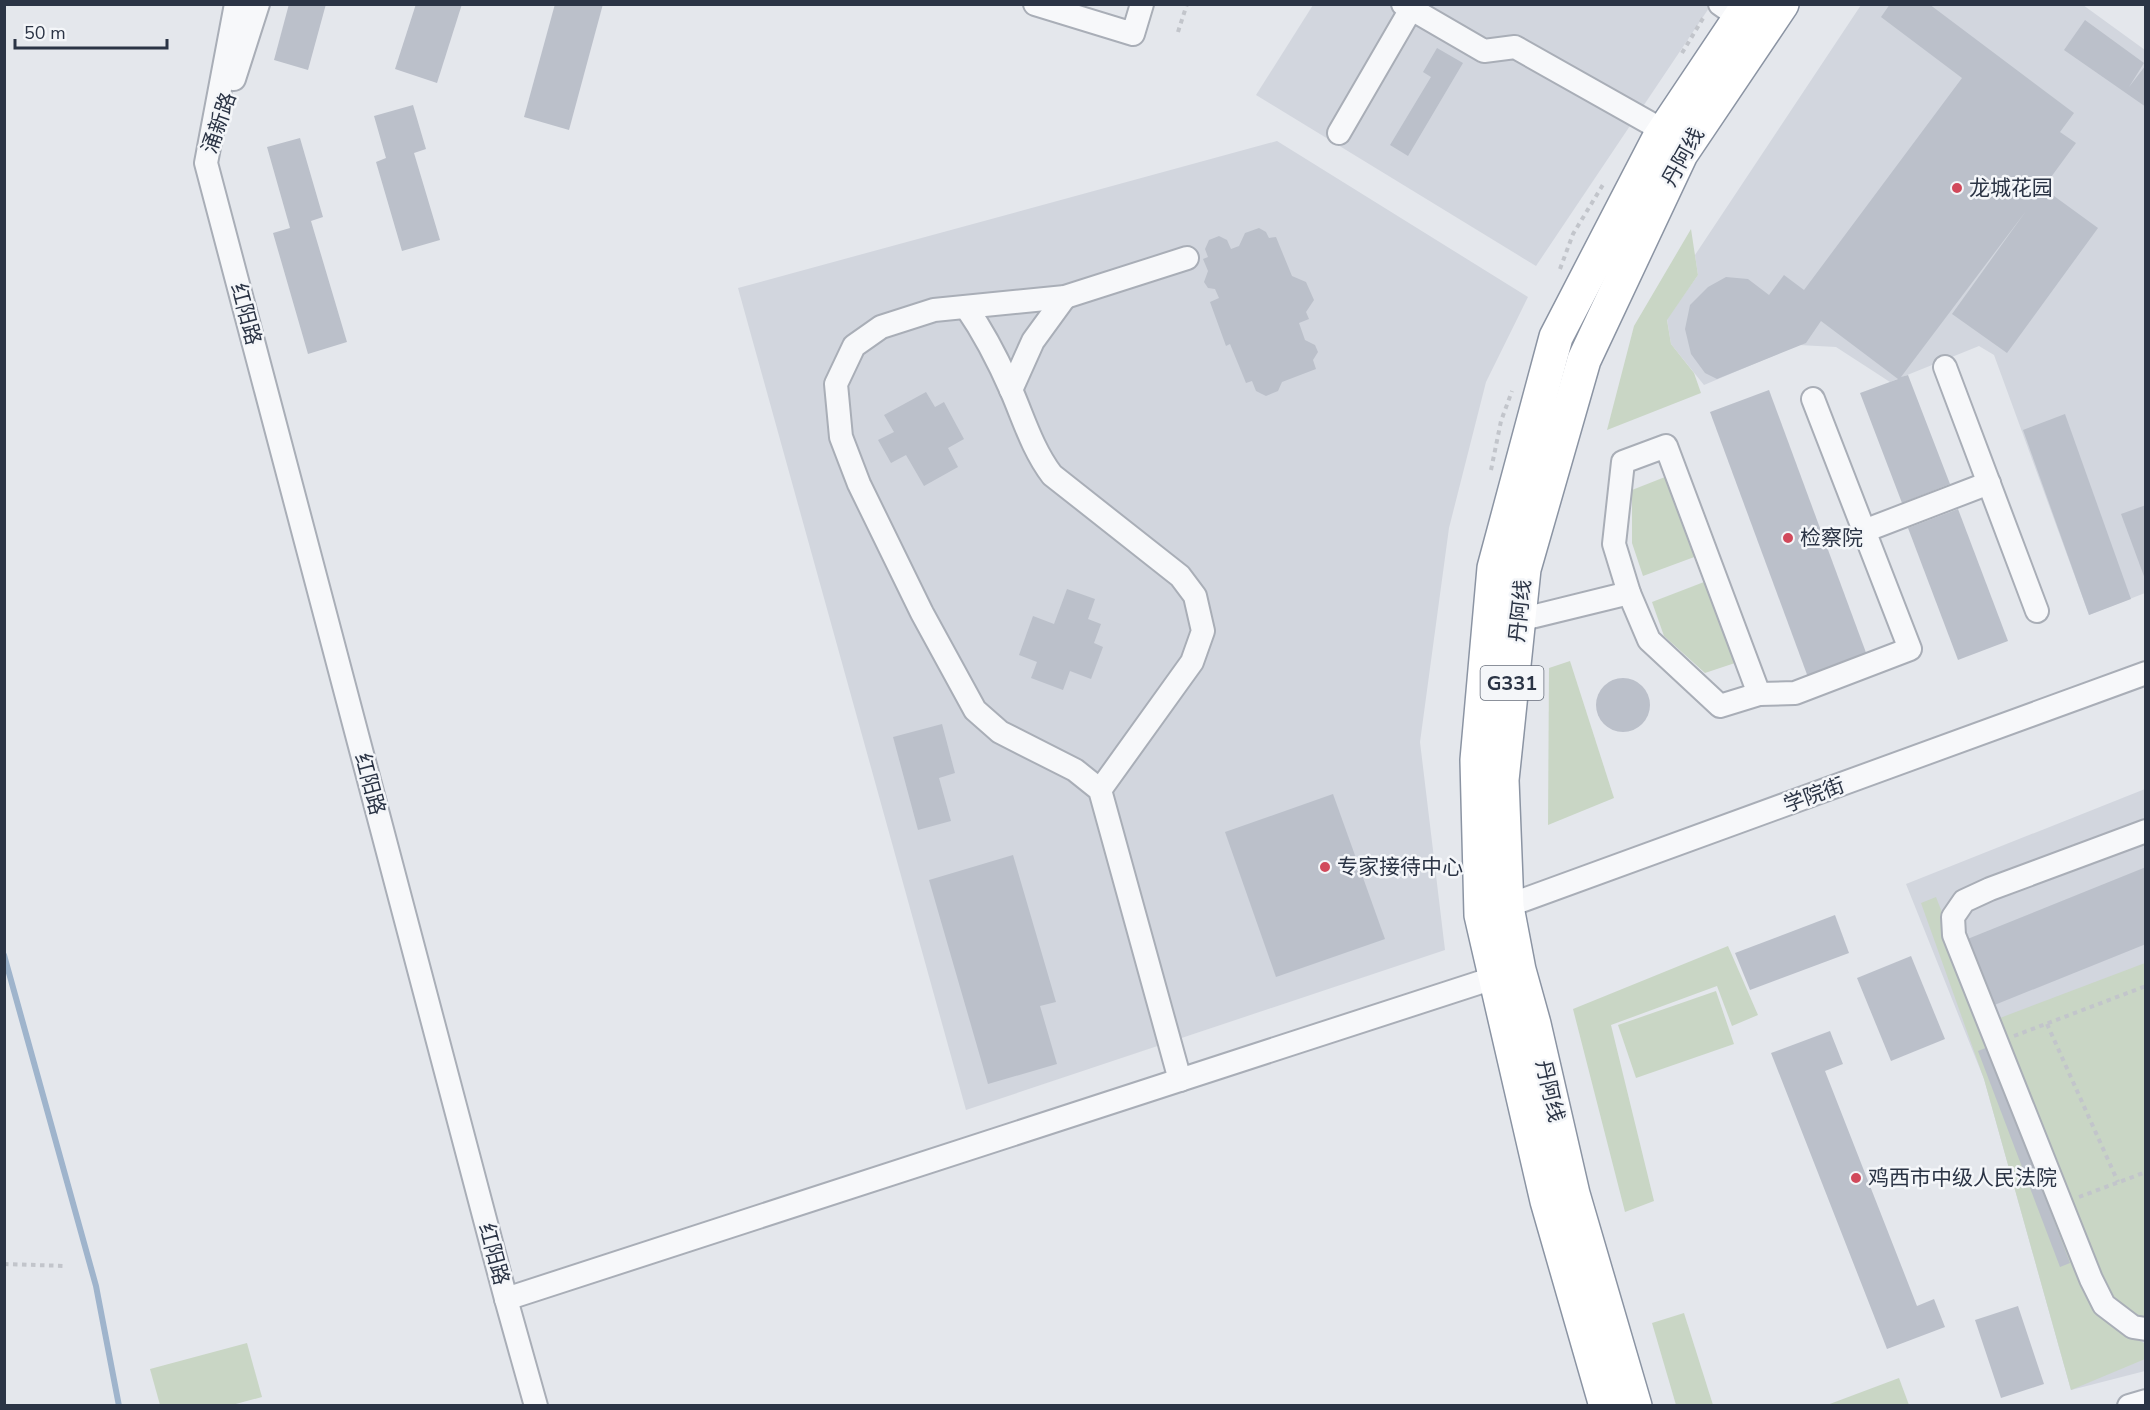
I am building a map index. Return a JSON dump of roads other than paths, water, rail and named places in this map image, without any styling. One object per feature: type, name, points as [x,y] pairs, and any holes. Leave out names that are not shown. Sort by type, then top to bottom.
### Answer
[{"type":"highway","name":"丹阿线","points":[[1494,911],[1502,780],[1524,569],[1584,360],[1681,154],[1782,4]]},
{"type":"highway","name":"丹阿线","points":[[1606,1406],[1547,1201],[1494,911],[1477,760],[1494,568],[1556,338],[1664,131],[1736,9]]},
{"type":"highway","name":"丹阿线","points":[[1507,974],[1534,1024],[1574,1194],[1635,1406]]},
{"type":"street","name":"涌新路","points":[[206,163],[236,4]]},
{"type":"street","name":"涌新路","points":[[206,163],[258,4]]},
{"type":"street","points":[[1035,4],[1133,34],[1142,4]]},
{"type":"street","points":[[1339,133],[1407,7],[1484,51],[1515,47],[1664,131]]},
{"type":"street","name":"红阳路","points":[[206,163],[536,1406]]},
{"type":"street","points":[[1180,1080],[1100,790],[1075,770],[1000,732],[975,710],[912,592],[859,484],[841,436],[836,384],[854,346],[881,327],[934,310],[1065,297],[1187,258]]},
{"type":"street","points":[[1011,390],[1033,341],[1065,297]]},
{"type":"street","points":[[966,306],[984,334],[1040,459],[1052,475],[1180,576],[1195,596],[1203,631],[1192,662],[1100,790]]},
{"type":"street","points":[[1945,367],[2037,611]]},
{"type":"street","points":[[1759,694],[1666,446],[1623,462],[1614,544],[1629,592],[1648,640],[1720,706],[1759,694],[1795,693],[1910,649],[1813,399]]},
{"type":"street","points":[[1864,531],[1989,483]]},
{"type":"street","points":[[1519,620],[1629,592]]},
{"type":"street","name":"学院街","points":[[1494,911],[2145,673]]},
{"type":"street","points":[[2145,831],[1990,889],[1964,901],[1953,917],[1954,935],[2060,1204],[2104,1305],[2133,1327],[2145,1329]]},
{"type":"street","points":[[506,1299],[1507,974]]},
{"type":"street","points":[[2129,1406],[2145,1401]]},
{"type":"waterway","points":[[4,955],[96,1286],[119,1406]]},
{"type":"place","name":"龙城花园","points":[[1957,188]]},
{"type":"place","name":"检察院","points":[[1788,538]]},
{"type":"place","name":"专家接待中心","points":[[1325,867]]},
{"type":"place","name":"鸡西市中级人民法院","points":[[1856,1178]]}]
